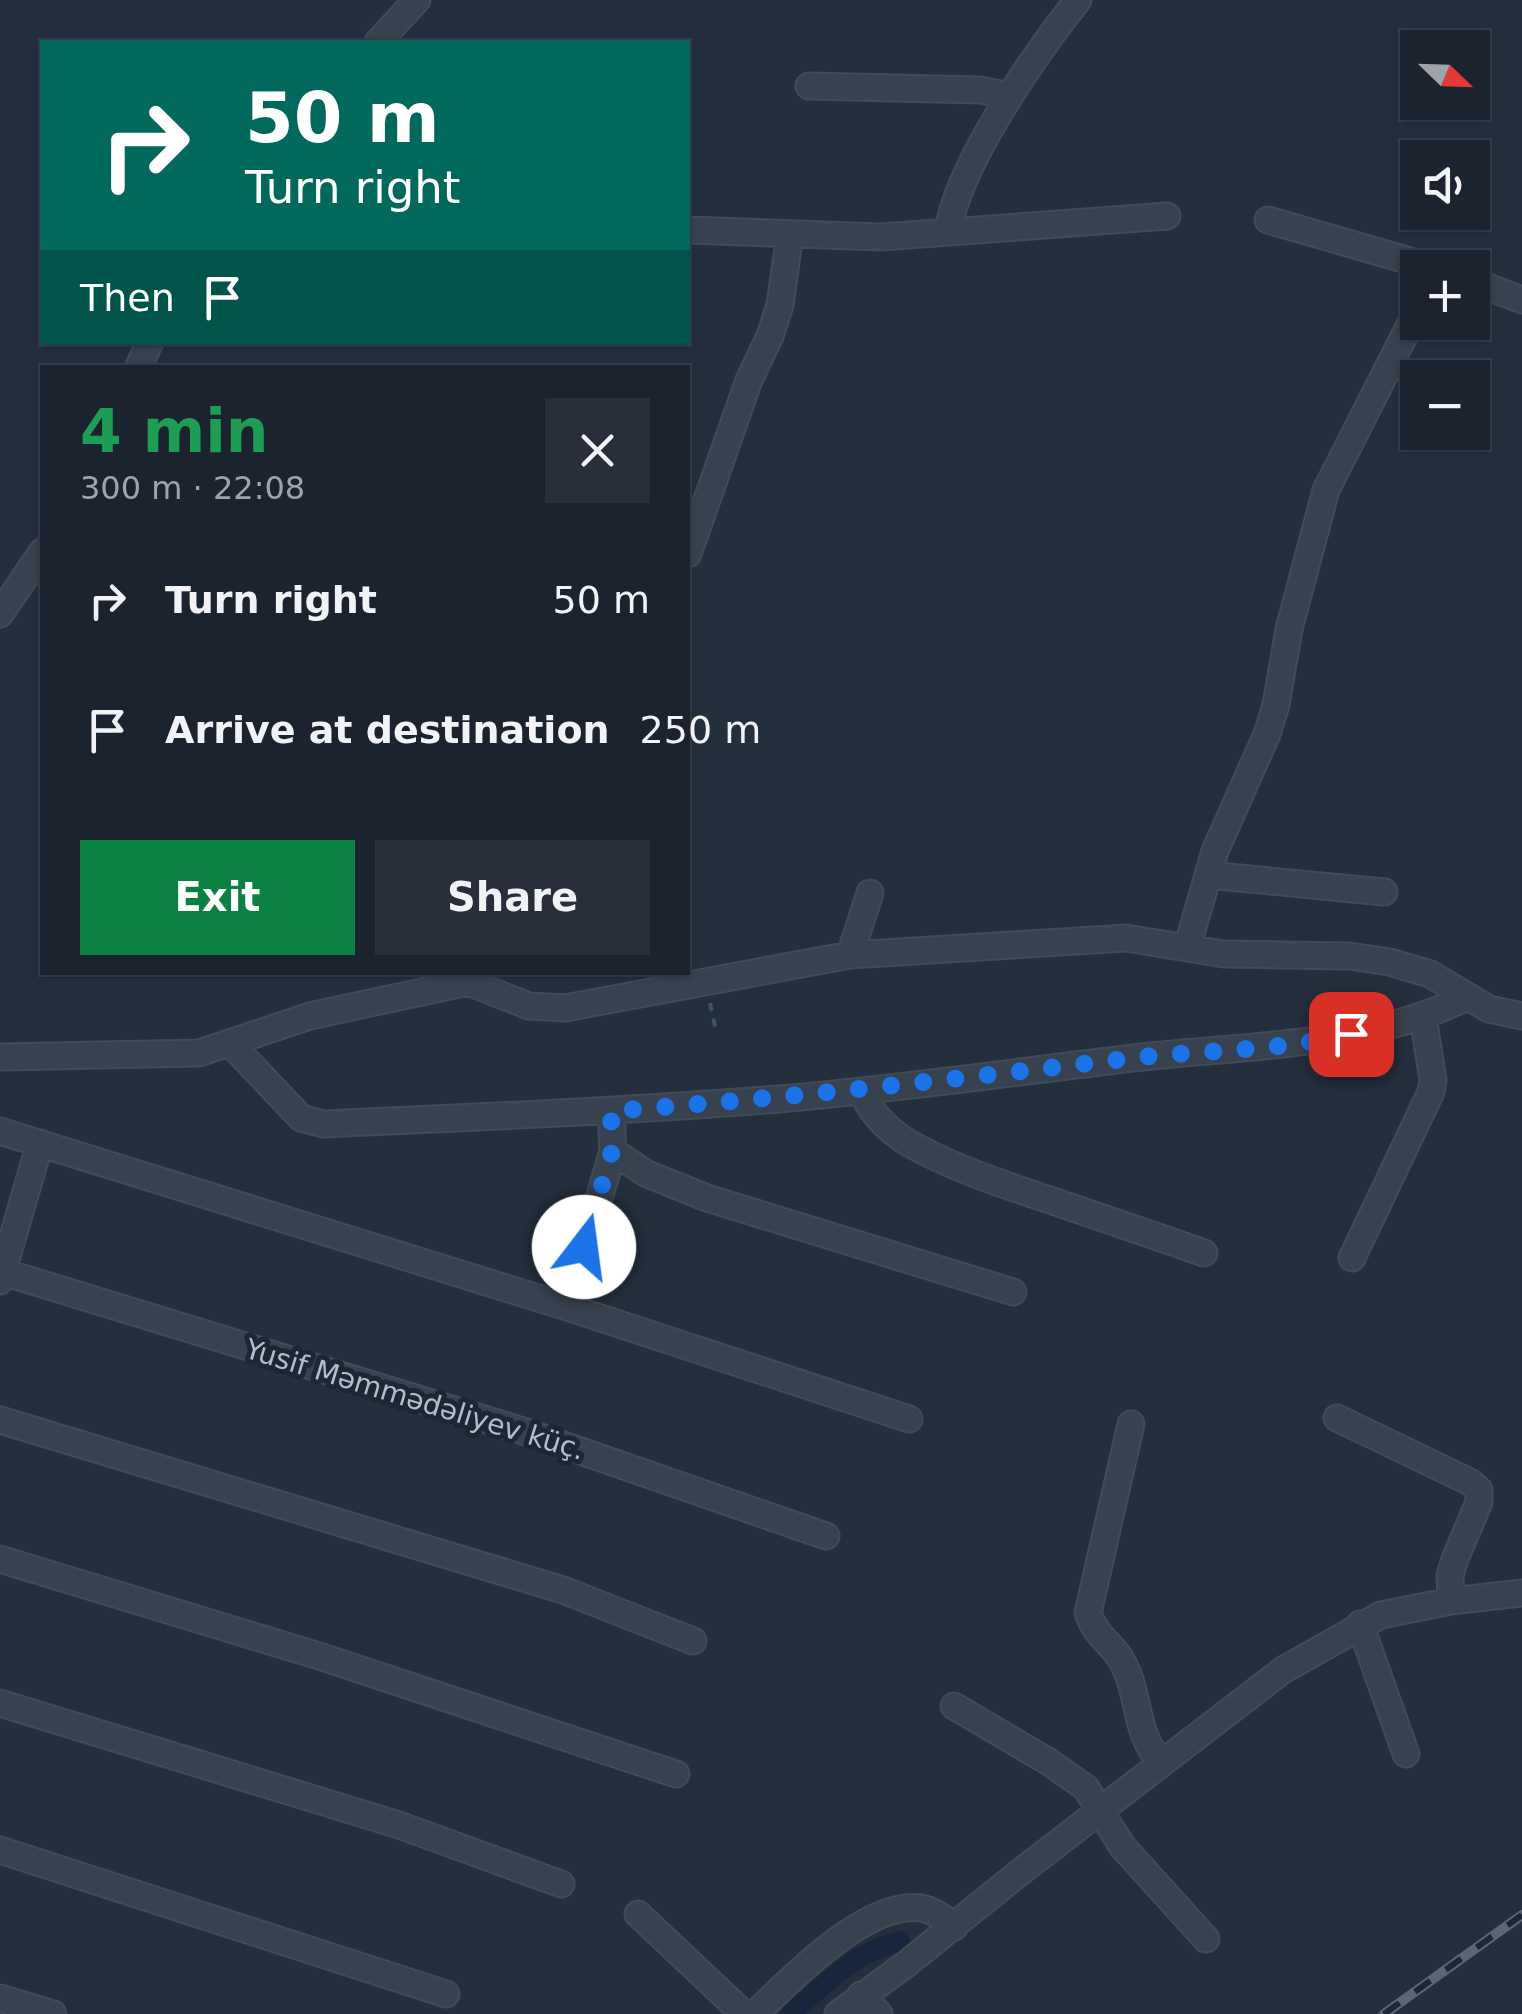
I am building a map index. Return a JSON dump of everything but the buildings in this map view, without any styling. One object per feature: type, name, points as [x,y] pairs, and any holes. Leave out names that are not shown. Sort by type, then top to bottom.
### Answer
[{"type":"street","points":[[380,40],[417,0]]},
{"type":"street","points":[[948,232],[959,190],[1010,96],[1078,0]]},
{"type":"street","points":[[809,86],[980,90],[1010,96]]},
{"type":"street","points":[[690,230],[866,237],[1167,216]]},
{"type":"street","points":[[1268,220],[1400,258]]},
{"type":"street","points":[[690,548],[780,305],[790,234]]},
{"type":"street","points":[[1490,288],[1522,300]]},
{"type":"street","points":[[1187,948],[1221,836],[1268,734],[1289,629],[1326,490],[1402,340]]},
{"type":"street","points":[[0,614],[40,555]]},
{"type":"street","points":[[1208,875],[1384,892]]},
{"type":"street","points":[[850,955],[870,893]]},
{"type":"street","points":[[0,1057],[166,1056],[214,1050],[310,1016],[433,980],[469,977],[528,1006],[565,1008],[850,955],[1126,938],[1224,954],[1349,956],[1390,962],[1430,974],[1488,1008],[1522,1016]]},
{"type":"street","points":[[231,1044],[301,1118],[314,1123],[611,1111],[862,1091],[1171,1054],[1297,1044],[1423,1017],[1467,997]]},
{"type":"street","points":[[1352,1258],[1430,1092],[1432,1080],[1423,1017]]},
{"type":"street","points":[[862,1091],[872,1110],[904,1140],[948,1162],[984,1178],[1204,1253]]},
{"type":"street","points":[[567,1306],[612,1151],[611,1111]]},
{"type":"street","points":[[0,1131],[567,1306],[909,1419]]},
{"type":"street","points":[[1,1275],[40,1144]]},
{"type":"street","points":[[612,1151],[645,1173],[707,1198],[1013,1292]]},
{"type":"street","name":"Yusif Məmmədəliyev küç.","points":[[1,1275],[523,1431],[826,1536]]},
{"type":"street","points":[[1338,1418],[1470,1482],[1478,1490],[1479,1502],[1454,1558],[1451,1601]]},
{"type":"street","points":[[0,1420],[563,1590],[694,1641]]},
{"type":"street","points":[[1132,1424],[1088,1613],[1094,1632],[1120,1658],[1148,1749],[1161,1762]]},
{"type":"street","points":[[0,1559],[319,1656],[676,1774]]},
{"type":"street","points":[[838,2014],[1283,1670],[1381,1614],[1522,1593]]},
{"type":"street","points":[[1360,1624],[1406,1754]]},
{"type":"street","points":[[0,1703],[400,1825],[561,1884]]},
{"type":"street","points":[[954,1706],[1050,1762],[1086,1788],[1122,1846],[1206,1940]]},
{"type":"street","points":[[0,1850],[446,1994]]},
{"type":"street","points":[[755,2014],[812,1959],[880,1916],[901,1908],[923,1908],[954,1928]]},
{"type":"street","points":[[638,1914],[744,2014]]},
{"type":"street","points":[[861,1995],[879,2014]]},
{"type":"street","points":[[0,1998],[54,2014]]},
{"type":"path","points":[[705,983],[716,1031]]},
{"type":"waterway","points":[[791,2014],[855,1961],[900,1941]]},
{"type":"railway","points":[[1384,2014],[1522,1915]]},
{"type":"route","points":[[584,1247],[612,1151],[611,1111],[862,1091],[1171,1054],[1297,1044],[1351,1034]]}]
